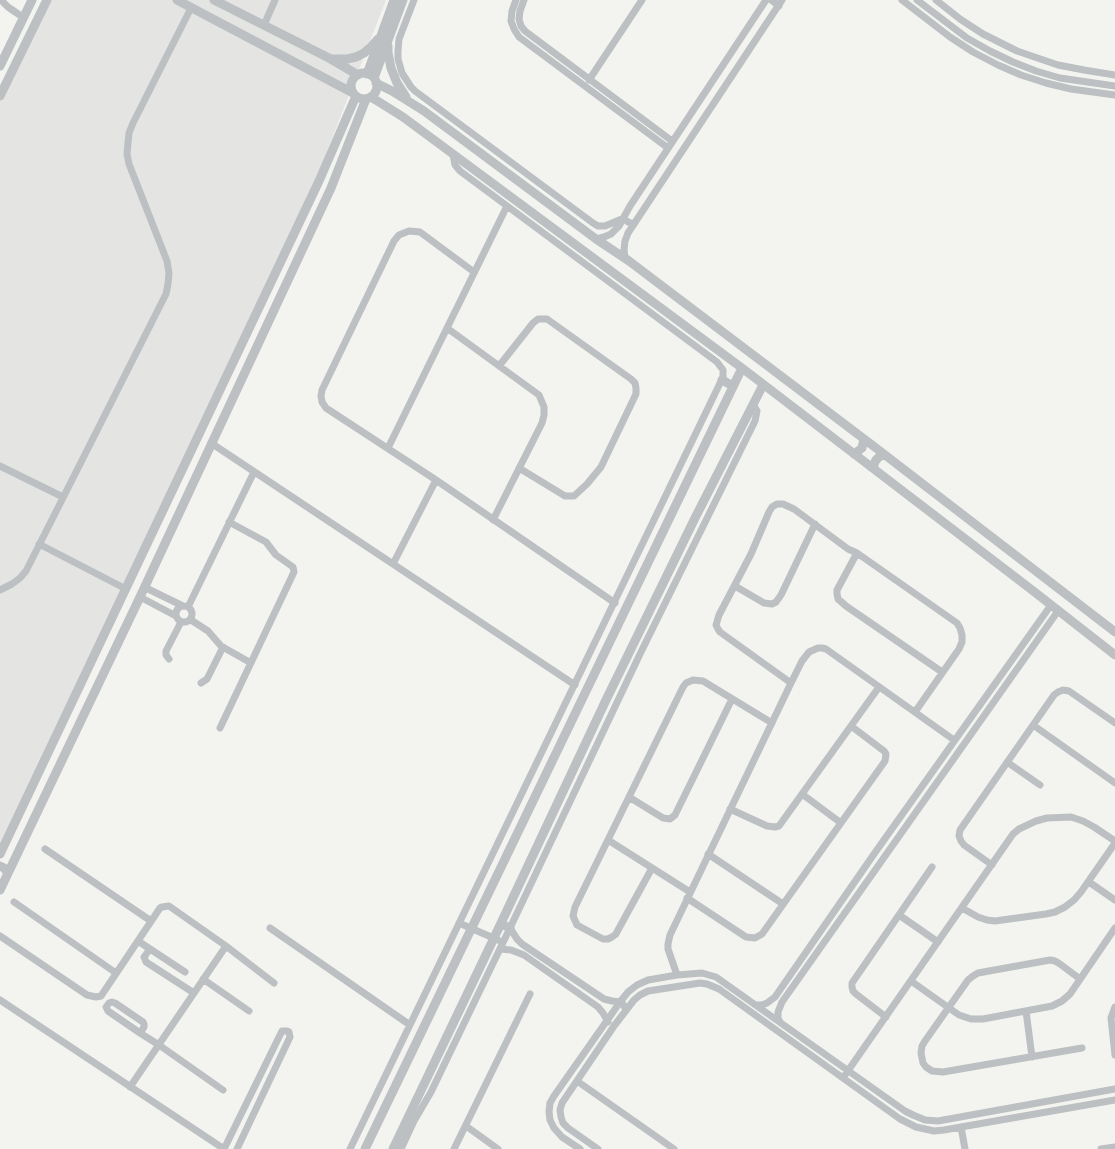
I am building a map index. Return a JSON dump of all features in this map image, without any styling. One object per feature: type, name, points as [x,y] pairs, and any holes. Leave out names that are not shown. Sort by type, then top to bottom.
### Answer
[{"type":"street","points":[[1,0],[24,18]]},
{"type":"street","points":[[0,66],[32,0]]},
{"type":"street","points":[[0,96],[47,0]]},
{"type":"street","points":[[177,0],[360,98],[368,98],[403,118],[742,368],[1115,655]]},
{"type":"street","points":[[214,0],[369,77],[424,111],[596,239],[625,258],[1115,632]]},
{"type":"street","points":[[264,25],[275,0]]},
{"type":"street","points":[[0,890],[140,597],[331,188],[368,98],[376,91],[369,77],[382,33],[394,0]]},
{"type":"street","points":[[369,77],[388,41],[403,0]]},
{"type":"street","points":[[414,0],[399,39],[398,51],[398,58],[402,73],[411,87],[593,223],[598,226],[605,226],[624,218]]},
{"type":"street","points":[[516,0],[512,11],[511,21],[519,37],[668,148]]},
{"type":"street","points":[[524,0],[520,10],[519,19],[521,26],[525,31],[672,141]]},
{"type":"street","points":[[589,80],[642,0]]},
{"type":"street","points":[[596,239],[611,234],[616,230],[672,141],[766,0]]},
{"type":"street","points":[[625,258],[625,241],[628,233],[780,3],[770,0]]},
{"type":"street","points":[[902,0],[962,45],[1009,71],[1034,80],[1058,86],[1115,95]]},
{"type":"street","points":[[917,0],[967,38],[1013,62],[1060,78],[1115,86]]},
{"type":"street","points":[[936,0],[956,16],[983,34],[1017,51],[1058,64],[1115,75]]},
{"type":"street","points":[[0,590],[12,584],[26,571],[166,294],[169,272],[167,262],[129,164],[128,143],[129,133],[133,123],[191,8]]},
{"type":"street","points":[[329,58],[347,59],[356,57],[364,53],[374,44],[382,33]]},
{"type":"street","points":[[388,41],[388,53],[391,68],[397,83],[408,100]]},
{"type":"street","points":[[355,94],[351,88],[354,78],[369,77]]},
{"type":"street","points":[[14,860],[5,858],[0,853],[319,181],[355,94]]},
{"type":"street","points":[[403,118],[404,110],[410,107],[424,111]]},
{"type":"street","points":[[350,1149],[615,603],[724,374],[717,362],[460,171],[455,165],[453,154]]},
{"type":"street","points":[[319,181],[331,188]]},
{"type":"street","points":[[388,448],[507,206]]},
{"type":"street","points":[[624,218],[628,222],[634,224]]},
{"type":"street","points":[[474,272],[420,232],[412,230],[405,231],[399,235],[394,241],[322,390],[322,402],[326,408],[436,480],[615,603]]},
{"type":"street","points":[[499,366],[533,323],[538,319],[547,319],[631,379],[635,383],[636,388],[636,394],[601,467],[587,484],[574,496],[565,496],[519,468]]},
{"type":"street","points":[[447,328],[539,395],[544,407],[542,423],[493,520]]},
{"type":"street","points":[[365,1149],[742,368]]},
{"type":"street","points":[[722,380],[733,386]]},
{"type":"street","points":[[393,1149],[606,700],[695,518],[763,385]]},
{"type":"street","points":[[401,1149],[414,1121],[431,1092],[502,946],[640,654],[755,421],[758,411],[753,404]]},
{"type":"street","points":[[854,454],[862,448],[864,439]]},
{"type":"street","points":[[211,443],[575,685]]},
{"type":"street","points":[[874,469],[876,460],[880,456],[885,455]]},
{"type":"street","points":[[0,466],[63,497]]},
{"type":"street","points":[[169,659],[166,656],[166,650],[179,619],[176,613],[178,608],[185,606],[254,472]]},
{"type":"street","points":[[393,564],[436,480]]},
{"type":"street","points":[[791,683],[720,632],[716,625],[717,620],[772,508],[777,504],[789,506],[848,549],[957,624],[960,628],[962,642],[959,648],[915,712]]},
{"type":"street","points":[[220,728],[294,574],[293,567],[276,555],[266,542],[229,522]]},
{"type":"street","points":[[734,586],[764,603],[772,604],[776,602],[781,595],[815,524]]},
{"type":"street","points":[[39,544],[126,588]]},
{"type":"street","points":[[857,554],[837,590],[838,599],[942,672]]},
{"type":"street","points":[[140,597],[186,623],[192,618],[192,610],[144,588]]},
{"type":"street","points":[[756,1005],[767,1003],[775,997],[954,740],[1054,608]]},
{"type":"street","points":[[780,1022],[778,1012],[782,1002],[1054,608]]},
{"type":"street","points":[[191,620],[208,631],[223,647],[251,663]]},
{"type":"street","points":[[201,683],[207,679],[223,647]]},
{"type":"street","points":[[677,975],[668,949],[668,939],[791,683],[806,655],[813,649],[822,648],[954,740]]},
{"type":"street","points":[[652,868],[616,934],[612,938],[603,939],[577,925],[573,916],[575,907],[683,686],[693,680],[703,681],[772,723]]},
{"type":"street","points":[[730,809],[768,826],[775,827],[781,823],[879,687]]},
{"type":"street","points":[[992,865],[964,845],[959,836],[960,830],[1054,695],[1063,690],[1069,691],[1115,723]]},
{"type":"street","points":[[629,797],[663,818],[673,818],[732,699]]},
{"type":"street","points":[[1033,725],[1115,783]]},
{"type":"street","points":[[608,840],[652,868],[742,935],[755,938],[762,934],[884,763],[886,757],[884,751],[851,726]]},
{"type":"street","points":[[1007,762],[1040,785]]},
{"type":"street","points":[[802,794],[841,823]]},
{"type":"street","points":[[843,1078],[1013,834],[1036,821],[1047,818],[1071,817],[1094,827],[1115,842],[1089,882],[1074,900],[1055,912],[1003,920],[986,920],[962,908]]},
{"type":"street","points":[[45,849],[151,921]]},
{"type":"street","points":[[708,854],[784,904]]},
{"type":"street","points":[[0,866],[8,873]]},
{"type":"street","points":[[886,1017],[853,991],[852,983],[932,868]]},
{"type":"street","points":[[1089,882],[1115,900]]},
{"type":"street","points":[[14,902],[116,973]]},
{"type":"street","points":[[0,936],[87,995],[96,997],[101,996],[160,908],[162,906],[168,906],[226,946],[274,983]]},
{"type":"street","points":[[899,915],[938,942]]},
{"type":"street","points":[[460,923],[494,938],[502,946],[524,955],[598,1007],[604,1013],[610,1024],[614,1026]]},
{"type":"street","points":[[501,924],[510,928],[522,944],[601,997],[620,1002],[625,1006],[626,1010]]},
{"type":"street","points":[[270,928],[410,1025]]},
{"type":"street","points":[[910,981],[965,1018],[977,1020],[1052,1006],[1066,998],[1115,928]]},
{"type":"street","points":[[138,941],[183,971],[174,980]]},
{"type":"street","points":[[130,1087],[226,946]]},
{"type":"street","points":[[150,949],[144,957],[146,962],[194,994]]},
{"type":"street","points":[[1080,979],[1055,961],[1050,960],[978,973],[973,976],[925,1041],[921,1050],[921,1057],[926,1067],[932,1071],[943,1072],[1082,1048]]},
{"type":"street","points":[[580,1149],[562,1137],[554,1128],[550,1120],[550,1103],[628,992],[642,983],[654,979],[677,975],[698,973],[716,977],[906,1111],[925,1120],[938,1120],[1016,1107],[1114,1088]]},
{"type":"street","points":[[203,979],[249,1011]]},
{"type":"street","points":[[598,1149],[568,1128],[564,1123],[560,1110],[562,1103],[614,1026],[634,1000],[648,991],[700,983],[719,989],[900,1119],[916,1127],[934,1130],[961,1127],[1115,1100]]},
{"type":"street","points":[[454,1149],[530,994]]},
{"type":"street","points":[[0,1000],[224,1149],[282,1031],[289,1032],[290,1037],[237,1149]]},
{"type":"street","points":[[140,1033],[144,1027],[143,1022],[114,1003],[109,1003],[106,1007],[108,1011],[140,1033],[159,1045],[223,1090]]},
{"type":"street","points":[[1115,1006],[1111,1018],[1115,1055]]},
{"type":"street","points":[[1026,1011],[1032,1057]]},
{"type":"street","points":[[577,1081],[674,1149]]},
{"type":"street","points":[[248,1099],[258,1104]]},
{"type":"street","points":[[1016,1107],[1018,1117]]},
{"type":"street","points":[[466,1126],[498,1149]]},
{"type":"street","points":[[961,1127],[965,1149]]},
{"type":"street","points":[[1101,1149],[1115,1147]]},
{"type":"shaded area","points":[[42,0],[386,0],[317,177],[0,845],[0,85]]}]
